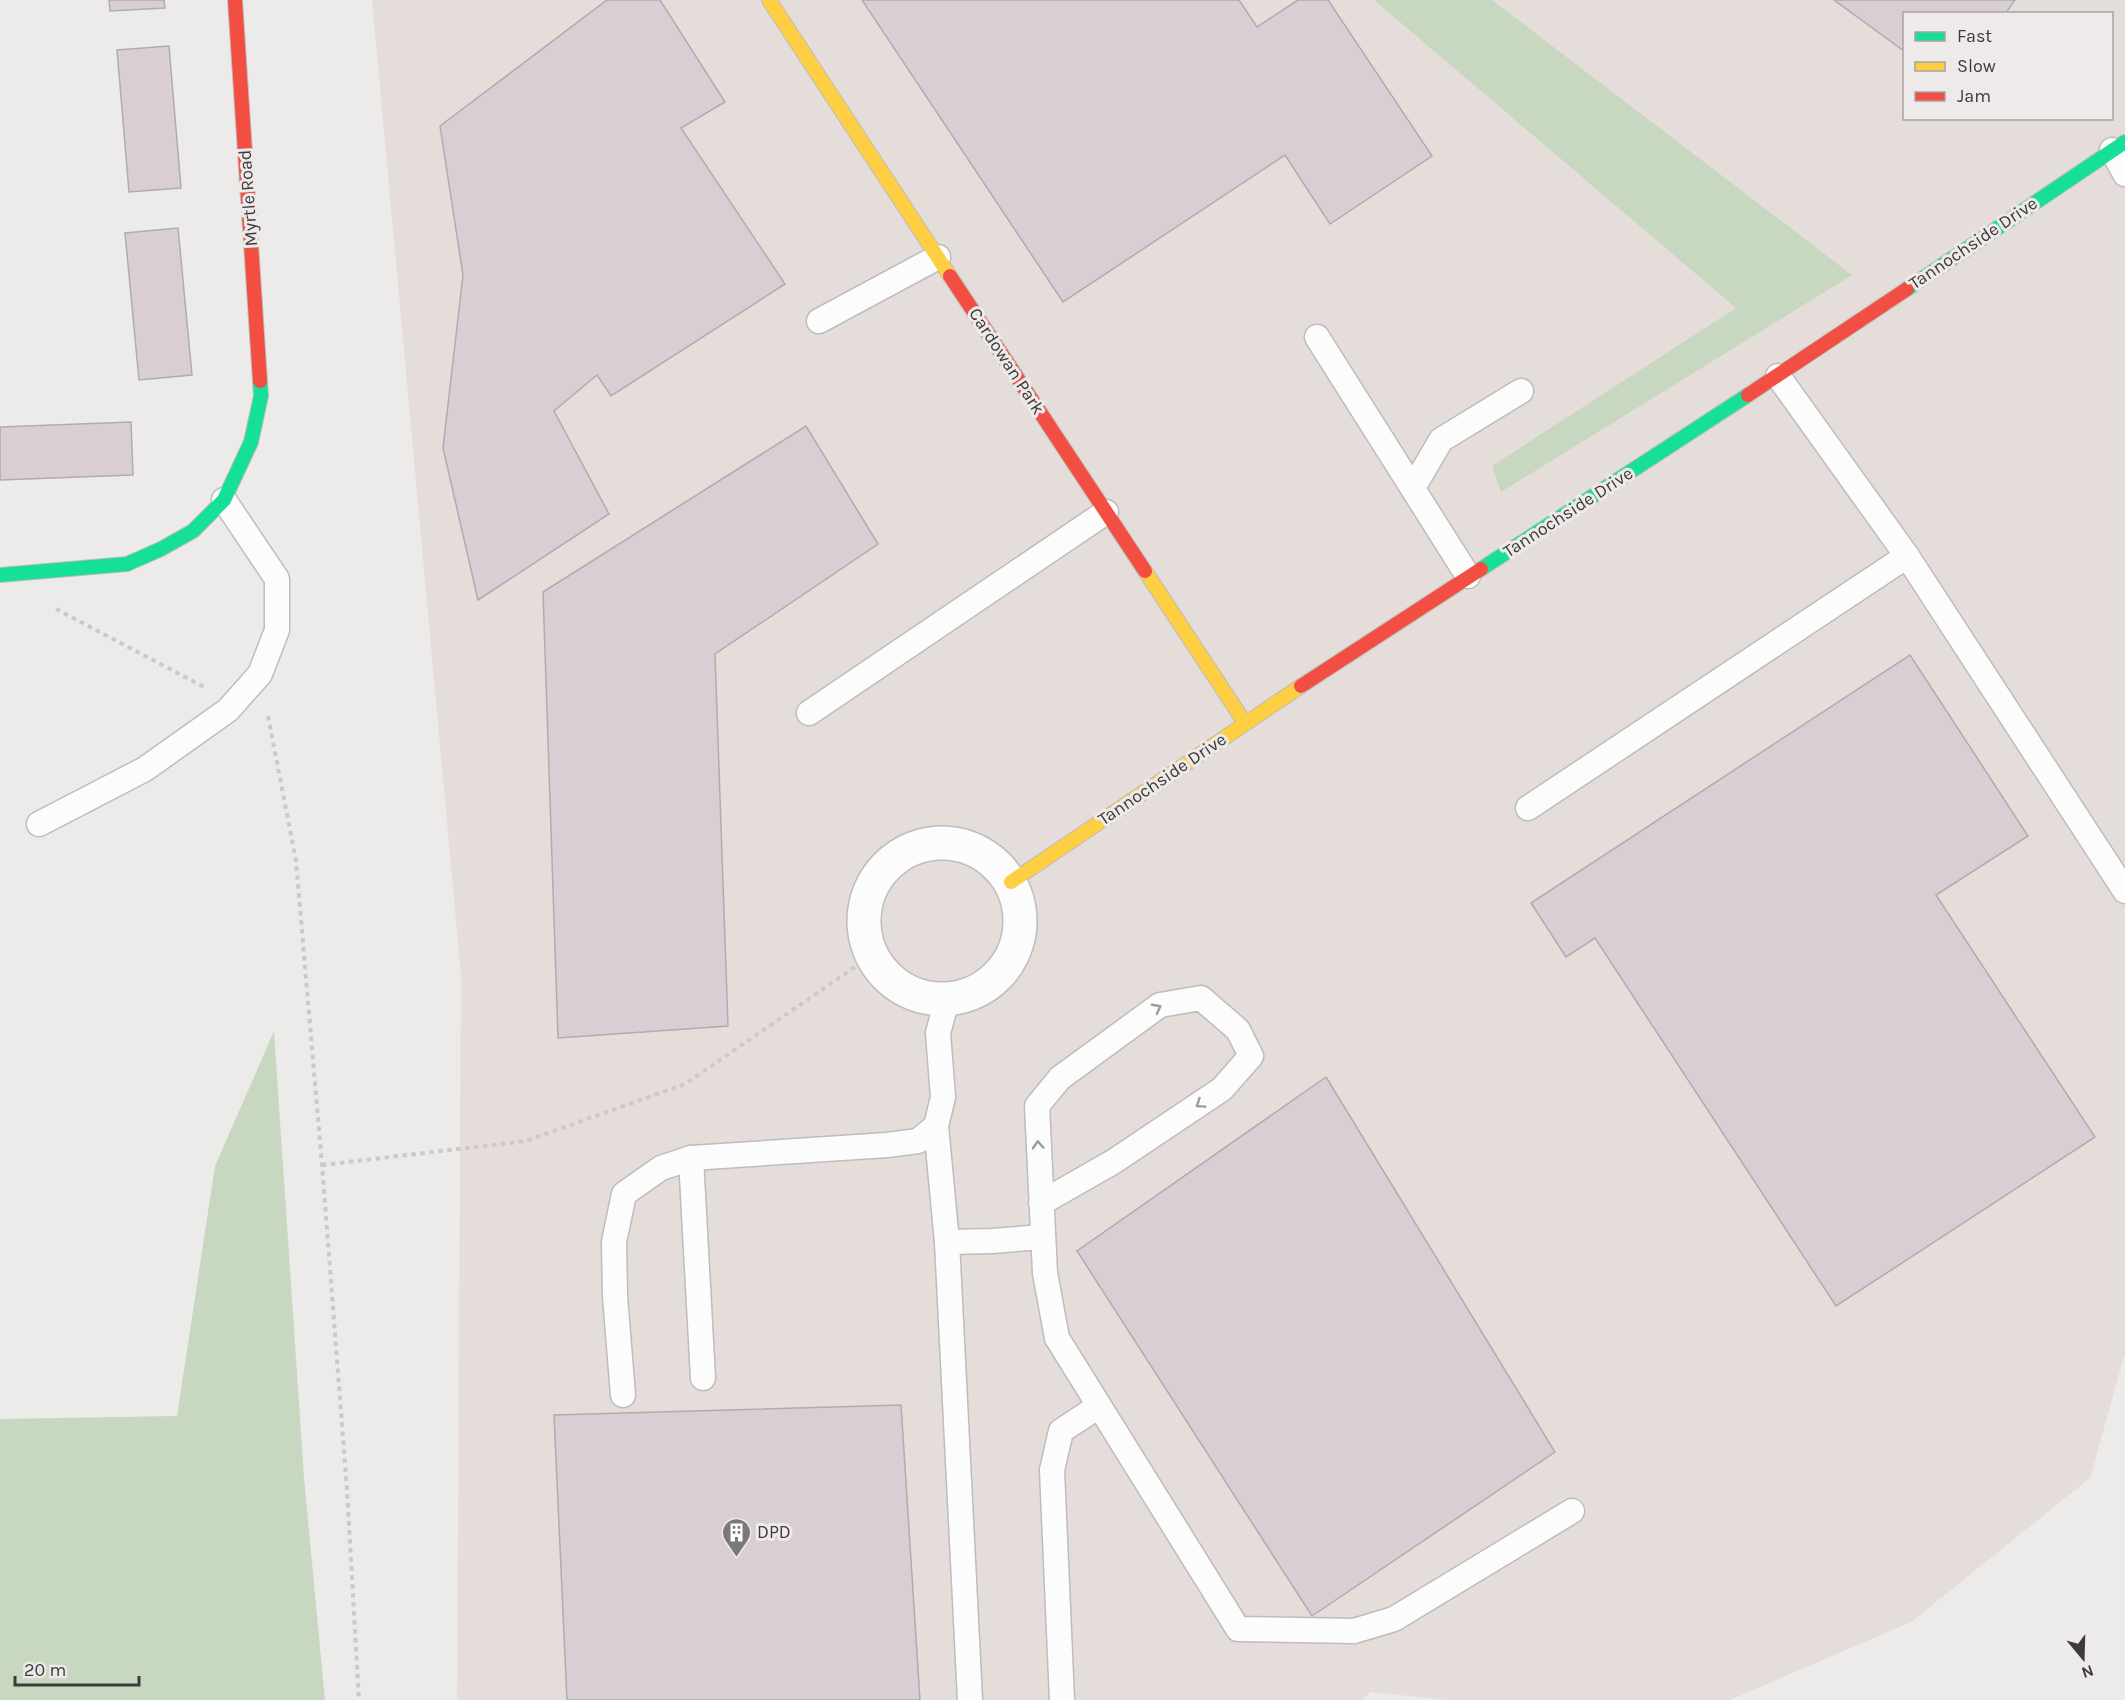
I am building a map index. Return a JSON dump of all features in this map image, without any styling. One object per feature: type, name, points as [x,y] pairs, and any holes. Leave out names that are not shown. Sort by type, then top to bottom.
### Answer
[{"type":"street","name":"Myrtle Road","points":[[224,500],[251,442],[261,396],[235,0]]},
{"type":"street","name":"Cardowan Park","points":[[769,0],[1245,723]]},
{"type":"street","name":"Tannochside Drive","points":[[1011,882],[1245,723],[1778,376],[2118,146]]},
{"type":"street","points":[[0,575],[127,564],[193,531],[224,500]]},
{"type":"street","points":[[927,843],[968,846],[992,860],[1011,882],[1020,908],[1020,936],[1014,953],[998,976],[974,994],[947,1000],[910,993],[887,978],[871,956],[863,930],[865,903],[876,877],[902,853],[927,843]]},
{"type":"lane","points":[[2118,146],[2125,174]]},
{"type":"lane","points":[[819,321],[938,257]]},
{"type":"lane","points":[[1317,337],[1468,576]]},
{"type":"lane","points":[[1778,376],[1907,556],[2125,891]]},
{"type":"lane","points":[[1413,488],[1441,440],[1521,392]]},
{"type":"lane","points":[[39,824],[145,769],[228,710],[260,674],[277,630],[277,579],[224,500]]},
{"type":"lane","points":[[809,713],[1106,512]]},
{"type":"lane","points":[[1528,808],[1907,556]]},
{"type":"lane","points":[[1041,1203],[1113,1162],[1222,1089],[1251,1056],[1238,1030],[1201,998],[1160,1005],[1060,1078],[1036,1106],[1042,1237],[1045,1273],[1058,1338],[1238,1629],[1354,1631],[1394,1619],[1572,1511]]},
{"type":"lane","points":[[947,1000],[938,1034],[943,1098],[936,1126],[947,1242],[970,1700]]},
{"type":"lane","points":[[623,1395],[615,1296],[614,1242],[624,1194],[661,1168],[691,1158],[918,1141],[936,1126]]},
{"type":"lane","points":[[691,1158],[703,1378]]},
{"type":"lane","points":[[947,1242],[1042,1237]]},
{"type":"lane","points":[[1062,1700],[1052,1470],[1061,1431],[1099,1406]]},
{"type":"path","points":[[51,606],[234,703]]},
{"type":"path","points":[[260,674],[296,861],[347,1490],[359,1700]]},
{"type":"path","points":[[322,1166],[526,1141],[685,1084],[871,956]]},
{"type":"shaded area","points":[[372,0],[2125,0],[2125,1353],[2090,1478],[1911,1622],[1730,1700],[1445,1700],[1371,1692],[1362,1700],[457,1700],[461,975]]},
{"type":"green space","points":[[1374,0],[1492,0],[1852,275],[1501,492],[1492,466],[1736,308]]},
{"type":"green space","points":[[274,1031],[304,1478],[325,1700],[0,1700],[0,1419],[177,1416],[215,1166]]},
{"type":"building","points":[[109,0],[164,0],[165,8],[110,11]]},
{"type":"building","points":[[607,0],[660,0],[725,102],[681,128],[785,284],[611,396],[597,375],[554,411],[609,514],[478,600],[443,448],[463,275],[440,126]]},
{"type":"building","points":[[862,0],[1239,0],[1257,27],[1298,0],[1328,0],[1432,156],[1330,224],[1285,155],[1063,302]]},
{"type":"building","points":[[1834,0],[2015,0],[2006,12],[1903,12],[1903,50]]},
{"type":"building","points":[[169,46],[181,188],[129,192],[117,50]]},
{"type":"building","points":[[178,228],[192,375],[139,380],[125,233]]},
{"type":"building","points":[[131,422],[133,475],[0,480],[0,427]]},
{"type":"building","points":[[806,426],[878,544],[715,654],[728,1026],[558,1038],[543,592]]},
{"type":"building","points":[[1910,655],[2028,836],[1936,895],[2095,1137],[1836,1306],[1595,938],[1566,957],[1531,903]]},
{"type":"building","points":[[1326,1077],[1555,1452],[1312,1616],[1077,1251]]},
{"type":"building","name":"DPD","points":[[901,1405],[920,1700],[567,1700],[554,1415]]},
{"type":"traffic: fast","points":[[1907,289],[2125,142]]},
{"type":"traffic: fast","points":[[0,575],[127,564],[193,531],[224,500],[251,442],[261,396],[260,381]]},
{"type":"traffic: fast","points":[[1481,569],[1748,395]]},
{"type":"traffic: slow","points":[[769,0],[950,276]]},
{"type":"traffic: slow","points":[[1145,571],[1245,723]]},
{"type":"traffic: slow","points":[[1011,882],[1301,686]]},
{"type":"traffic: jam","points":[[235,0],[260,381]]},
{"type":"traffic: jam","points":[[950,276],[1145,571]]},
{"type":"traffic: jam","points":[[1748,395],[1907,289]]},
{"type":"traffic: jam","points":[[1301,686],[1481,569]]},
{"type":"place","name":"DPD","points":[[736,1558]]}]
